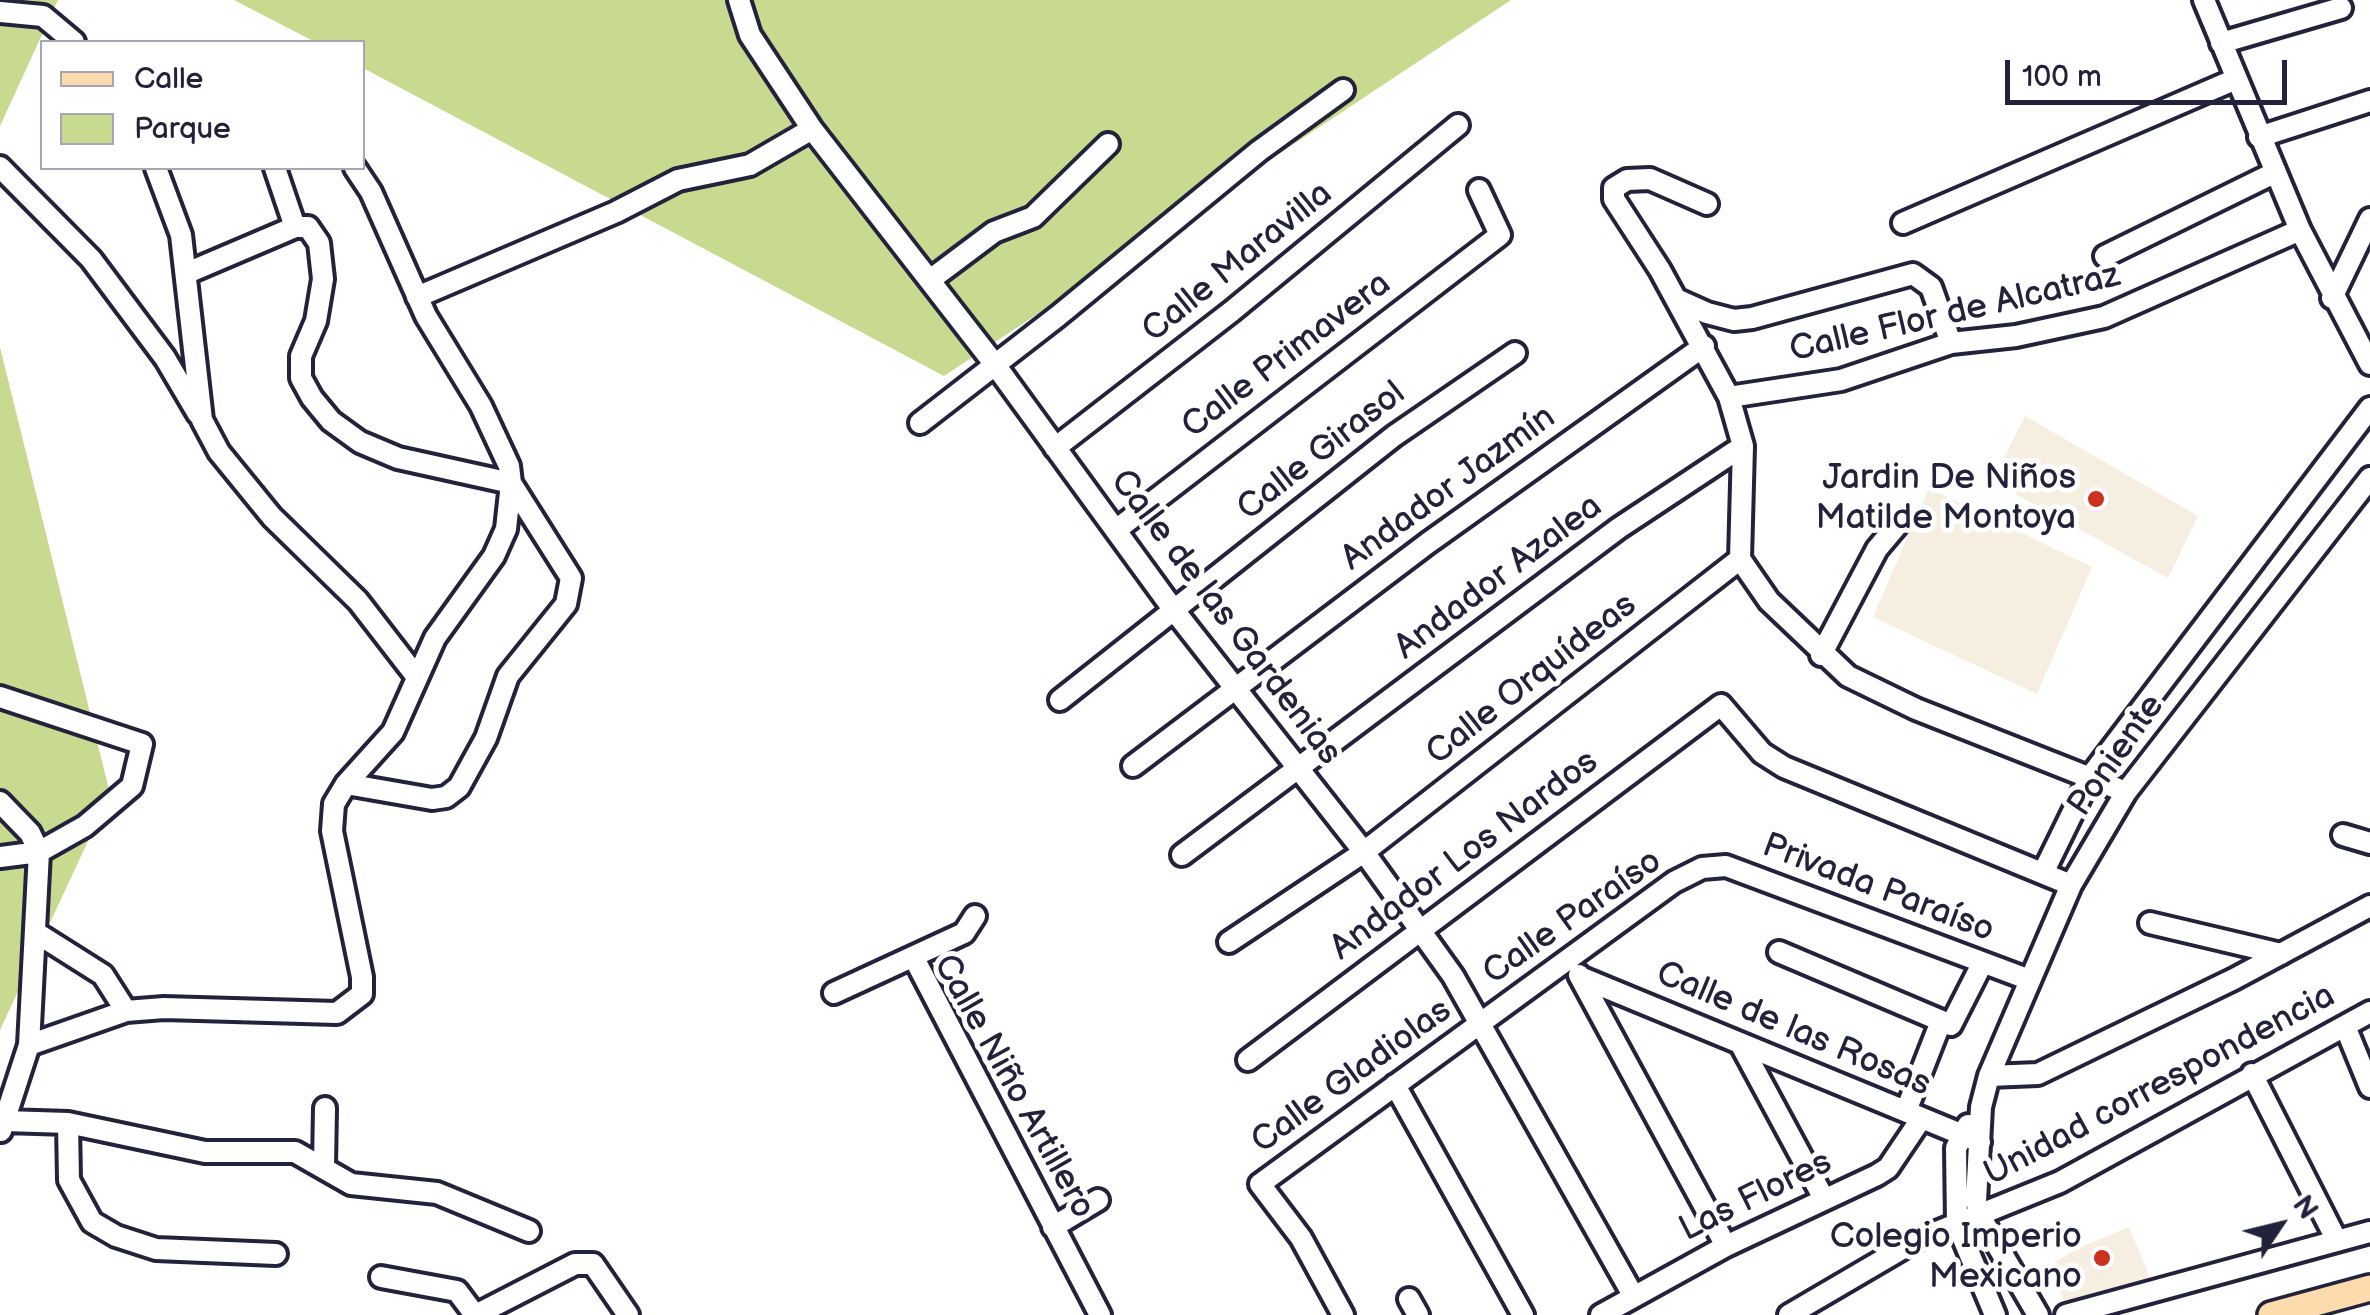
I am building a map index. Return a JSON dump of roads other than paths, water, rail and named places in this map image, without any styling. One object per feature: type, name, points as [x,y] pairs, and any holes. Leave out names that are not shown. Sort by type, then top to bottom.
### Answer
[{"type":"main road","points":[[2271,1315],[2370,1288]]},
{"type":"street","name":"Calle de las Gardenias","points":[[739,0],[750,35],[812,129],[996,366],[1173,609],[1422,930],[1482,1022],[1633,1294]]},
{"type":"street","points":[[2204,0],[2300,230],[2332,298],[2370,364]]},
{"type":"street","points":[[0,12],[31,6],[72,40]]},
{"type":"street","points":[[2222,44],[2341,8]]},
{"type":"street","points":[[1903,223],[2236,80]]},
{"type":"street","points":[[920,423],[996,366],[1259,151],[1344,90]]},
{"type":"street","points":[[2259,136],[2370,101]]},
{"type":"street","name":"Calle Maravilla","points":[[1055,448],[1232,311],[1458,125]]},
{"type":"street","points":[[417,296],[616,212],[678,180],[750,165],[812,129]]},
{"type":"street","points":[[930,280],[994,232],[1033,217],[1108,144]]},
{"type":"street","points":[[0,167],[114,289],[165,358],[218,452],[272,517],[358,602],[416,676]]},
{"type":"street","points":[[157,170],[181,235],[202,420]]},
{"type":"street","points":[[275,170],[295,226]]},
{"type":"street","points":[[29,1045],[126,1011],[164,1008],[338,1013],[362,994],[362,977],[332,831],[334,804],[346,784],[392,732],[435,638],[494,556],[506,529],[511,483],[509,466],[481,406],[417,296],[371,192],[356,170]]},
{"type":"street","points":[[2105,256],[2274,172]]},
{"type":"street","points":[[1707,204],[1650,179],[1627,180],[1614,188],[1614,199],[1678,300],[1730,397],[1742,446],[1740,560],[1769,601],[1848,676],[1916,708],[2126,792]]},
{"type":"street","name":"Calle Primavera","points":[[1116,530],[1500,236],[1479,190]]},
{"type":"street","points":[[2332,298],[2370,220]]},
{"type":"street","points":[[187,274],[295,226],[308,227],[314,234],[323,279],[316,322],[301,356],[301,378],[331,421],[360,442],[398,458],[511,483],[571,578],[566,604],[508,676],[492,710],[486,738],[459,787],[432,799],[346,784]]},
{"type":"street","name":"Calle Flor de Alcatraz","points":[[1730,397],[1841,380],[1952,342],[2016,336],[2104,317],[2300,230]]},
{"type":"street","points":[[1678,300],[1720,317],[1752,318],[1913,274],[1931,287],[1952,342]]},
{"type":"street","name":"Andador Jazmín","points":[[1133,766],[1704,346]]},
{"type":"street","name":"Calle Girasol","points":[[1060,700],[1394,436],[1516,352]]},
{"type":"street","points":[[2071,885],[2043,873],[2090,777],[2370,408]]},
{"type":"street","name":"Andador Azalea","points":[[1182,854],[1573,561],[1742,446]]},
{"type":"street","name":"Poniente","points":[[2038,1315],[1980,1216],[1976,1201],[1971,1139],[1989,1076],[2071,885],[2126,792],[2369,482]]},
{"type":"street","points":[[1822,655],[1877,549],[1899,523]]},
{"type":"street","name":"Calle Orquídeas","points":[[1229,942],[1364,852],[1740,560]]},
{"type":"street","points":[[0,697],[142,744],[132,786],[85,826],[39,852],[0,857]]},
{"type":"street","name":"Andador Los Nardos","points":[[1248,1060],[1720,704],[1753,744],[1784,766],[2043,873]]},
{"type":"street","points":[[0,802],[30,833],[39,852],[29,1045],[2,1127],[68,1123],[204,1152],[295,1152],[351,1184],[437,1193],[529,1231]]},
{"type":"street","points":[[2343,835],[2370,843]]},
{"type":"street","name":"Privada Paraíso","points":[[1702,868],[1726,866],[2030,980]]},
{"type":"street","name":"Calle Paraíso","points":[[1482,1022],[1575,968],[1674,882],[1702,868]]},
{"type":"street","points":[[1989,1076],[2038,1074],[2370,906]]},
{"type":"street","points":[[914,958],[964,932],[975,916]]},
{"type":"street","points":[[2150,922],[2281,954]]},
{"type":"street","points":[[35,932],[103,975],[126,1011]]},
{"type":"street","points":[[1779,952],[1946,1025]]},
{"type":"street","name":"Calle Niño Artillero","points":[[834,993],[914,958],[1100,1315]]},
{"type":"street","name":"Las Flores","points":[[1601,1315],[1726,1246],[1888,1168],[1913,1115],[1946,1025],[1982,964]]},
{"type":"street","points":[[1575,968],[1726,1246]]},
{"type":"street","name":"Calle de las Rosas","points":[[1575,968],[1971,1139]]},
{"type":"street","name":"Unidad correspondencia","points":[[1980,1216],[2060,1182],[2370,1012]]},
{"type":"street","name":"Calle Gladiolas","points":[[1344,1315],[1300,1238],[1260,1184],[1482,1022]]},
{"type":"street","points":[[2344,1026],[2370,1087]]},
{"type":"street","points":[[1740,1042],[1823,1198]]},
{"type":"street","points":[[2252,1074],[2338,1242]]},
{"type":"street","points":[[1395,1086],[1523,1315]]},
{"type":"street","points":[[324,1166],[325,1108]]},
{"type":"street","points":[[68,1123],[69,1180],[92,1222],[116,1236],[156,1248],[276,1254]]},
{"type":"street","name":"Poniente","points":[[1971,1139],[1956,1148],[1957,1224],[1994,1315]]},
{"type":"street","points":[[1053,1227],[1098,1200]]},
{"type":"street","points":[[1789,1315],[1918,1240],[1980,1216]]},
{"type":"street","points":[[2066,1315],[2370,1232]]},
{"type":"street","points":[[381,1277],[457,1292],[476,1315],[575,1264],[593,1264],[628,1315]]},
{"type":"place","name":"Jardin De Niños Matilde Montoya","points":[[2096,499]]},
{"type":"place","name":"Colegio Imperio Mexicano","points":[[2102,1258]]}]
